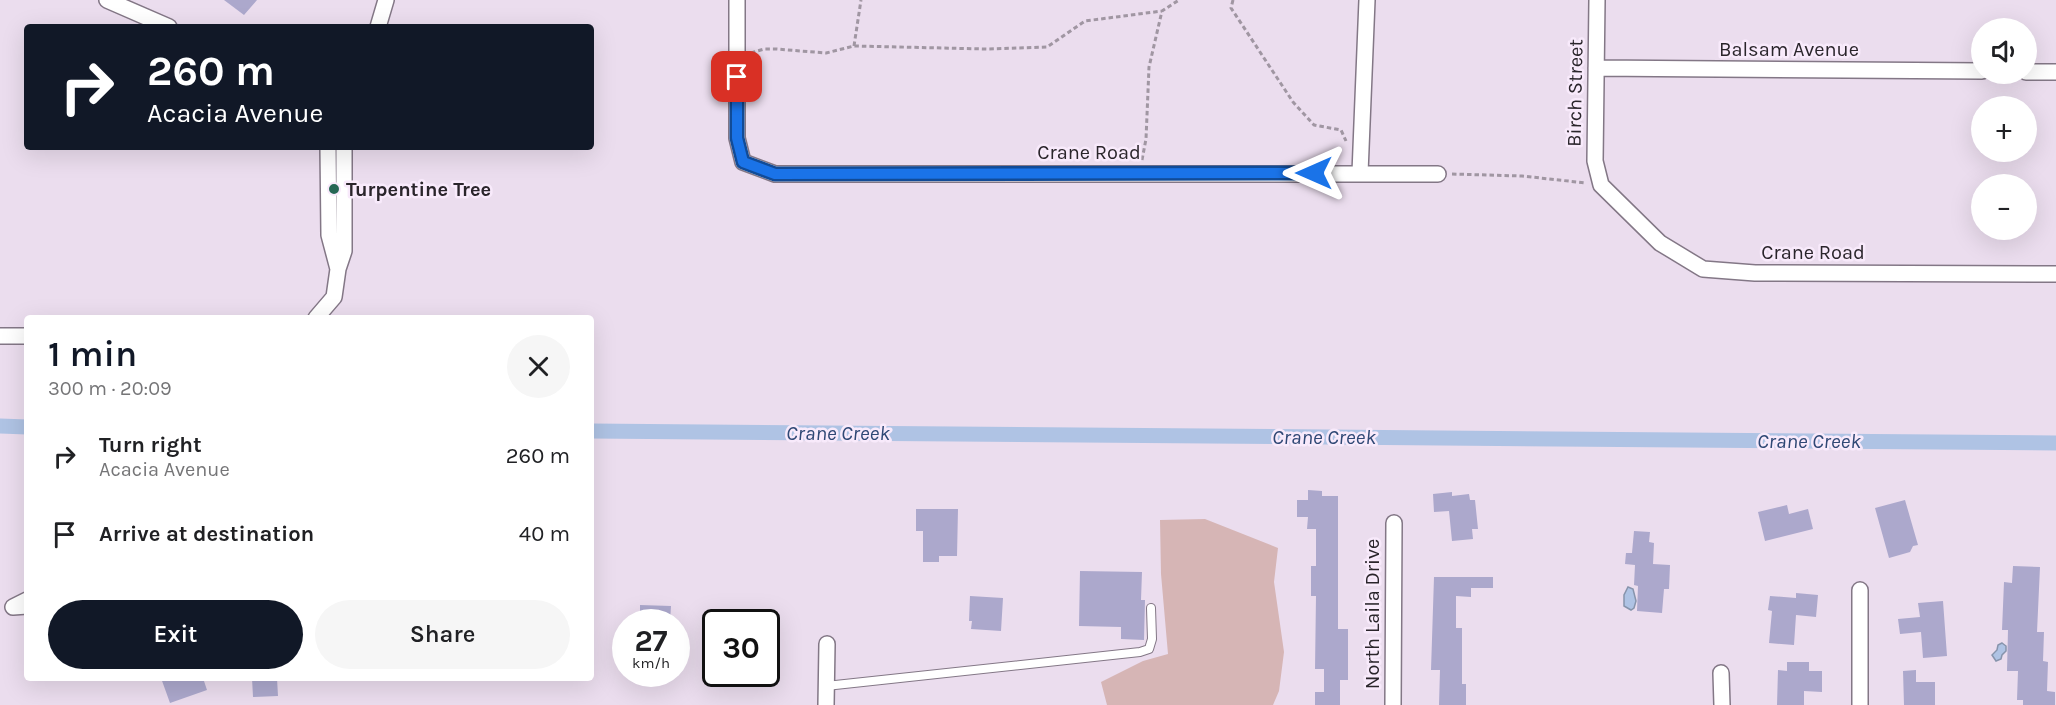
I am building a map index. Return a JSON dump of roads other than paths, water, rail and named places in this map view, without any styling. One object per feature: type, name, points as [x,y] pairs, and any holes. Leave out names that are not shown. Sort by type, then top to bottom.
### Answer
[{"type":"street","points":[[107,0],[162,24]]},
{"type":"street","points":[[379,24],[386,0]]},
{"type":"street","name":"Crane Road","points":[[737,0],[737,138],[743,162],[775,174],[1438,174]]},
{"type":"street","points":[[1360,173],[1367,0]]},
{"type":"street","name":"Birch Street","points":[[1597,0],[1595,160],[1601,185]]},
{"type":"street","name":"Balsam Avenue","points":[[1596,68],[1971,71]]},
{"type":"street","points":[[2037,72],[2056,72]]},
{"type":"street","points":[[328,150],[329,235],[338,269]]},
{"type":"street","points":[[319,315],[334,297],[338,269],[344,251],[344,150]]},
{"type":"street","name":"Crane Road","points":[[1601,185],[1660,243],[1703,269],[1755,273],[2056,274]]},
{"type":"street","points":[[0,336],[24,336]]},
{"type":"street","name":"North Laila Drive","points":[[1393,705],[1394,523]]},
{"type":"street","points":[[1860,590],[1860,705]]},
{"type":"street","points":[[826,705],[828,644]]},
{"type":"street","points":[[1721,674],[1722,705]]},
{"type":"lane","points":[[826,686],[1140,652],[1149,649],[1152,639],[1151,608]]},
{"type":"water","points":[[1628,587],[1633,589],[1636,601],[1631,610],[1624,606],[1624,595]]},
{"type":"water","points":[[2002,643],[2006,646],[2006,651],[2001,659],[1996,661],[1992,655]]},
{"type":"waterway","name":"Crane Creek","points":[[0,426],[24,427]]},
{"type":"waterway","name":"Crane Creek","points":[[594,431],[2056,443]]},
{"type":"place","name":"Turpentine Tree","points":[[334,189]]}]
